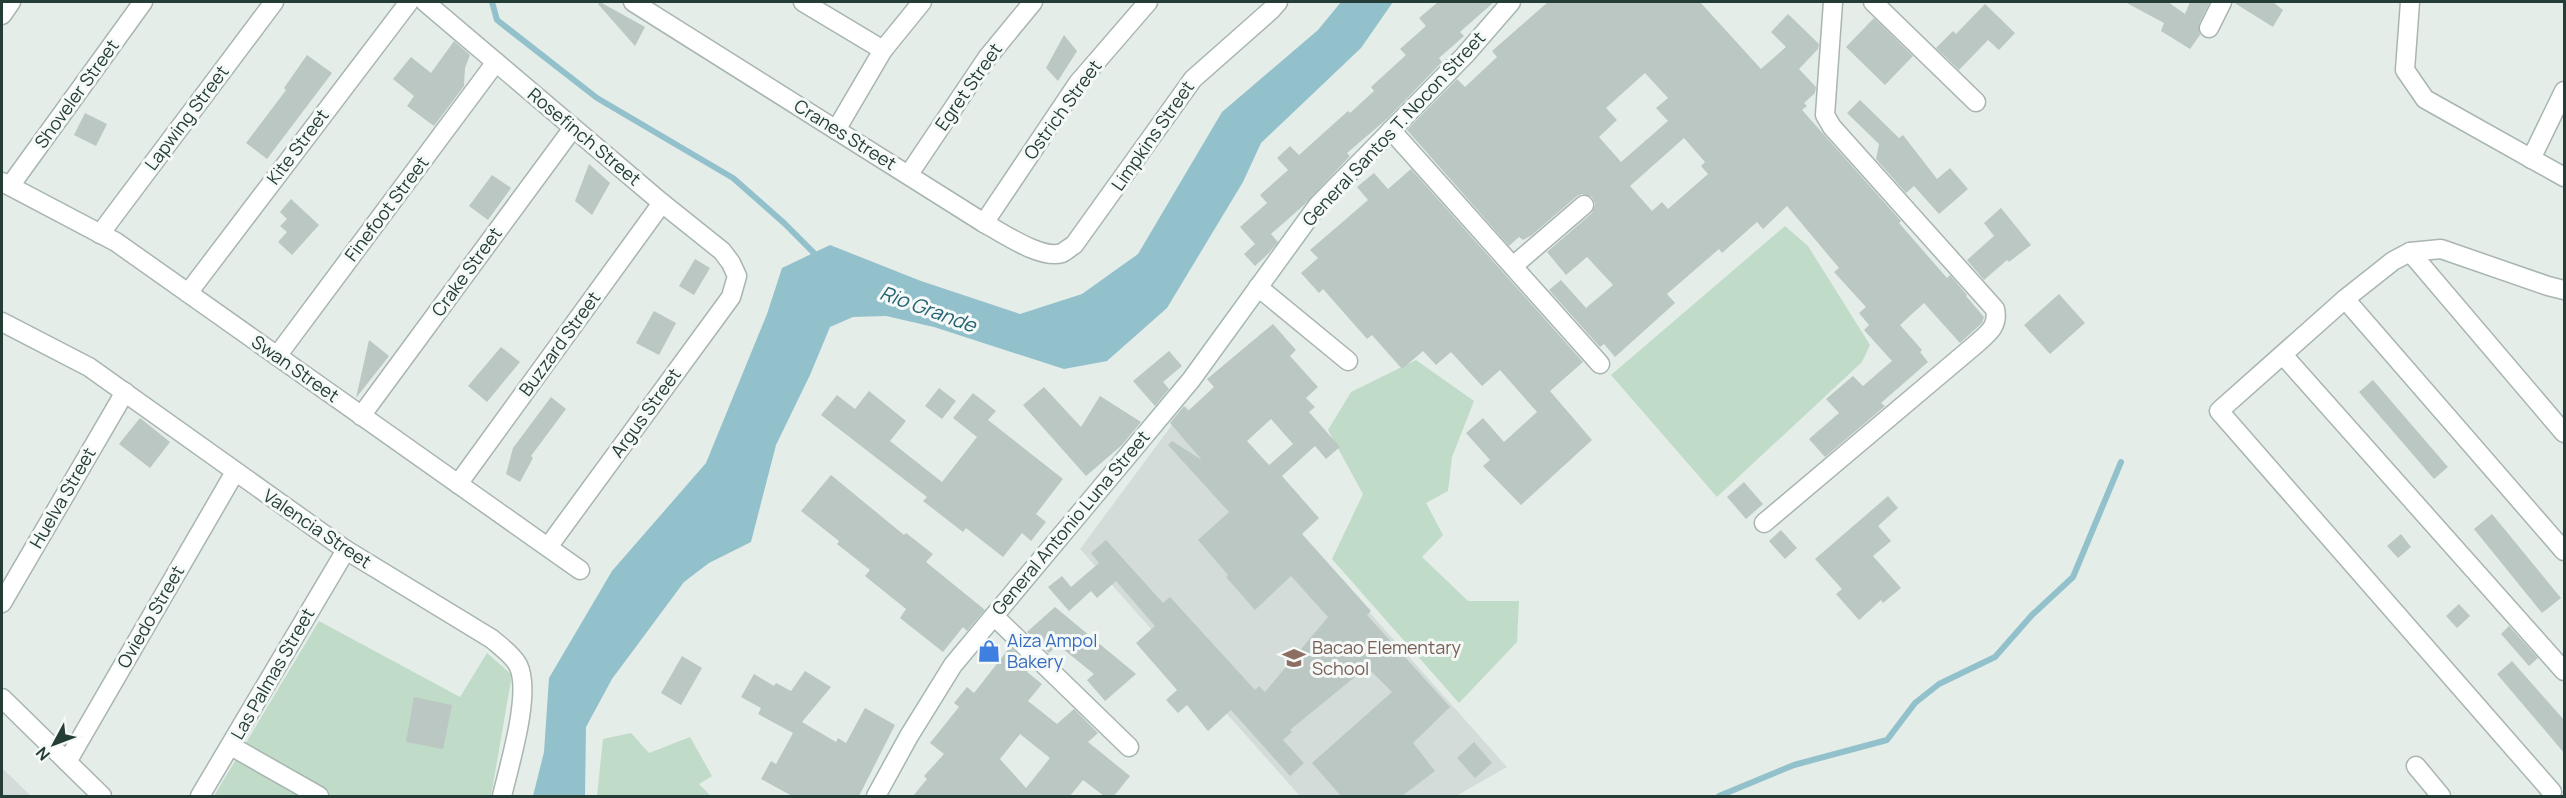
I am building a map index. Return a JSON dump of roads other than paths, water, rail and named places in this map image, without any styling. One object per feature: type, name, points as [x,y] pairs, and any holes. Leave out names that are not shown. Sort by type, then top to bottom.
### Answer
[{"type":"street","points":[[2,15],[11,2]]},
{"type":"street","name":"Shoveler Street","points":[[6,184],[143,2]]},
{"type":"street","name":"Lapwing Street","points":[[100,234],[274,2]]},
{"type":"street","name":"Kite Street","points":[[188,293],[409,2]]},
{"type":"street","name":"Rosefinch Street","points":[[425,2],[722,251],[737,276]]},
{"type":"street","name":"Cranes Street","points":[[633,2],[984,223],[1032,249],[1048,254],[1062,253]]},
{"type":"street","points":[[803,2],[883,50]]},
{"type":"street","points":[[836,130],[883,50],[922,2]]},
{"type":"street","name":"Egret Street","points":[[909,174],[987,58],[1033,2]]},
{"type":"street","name":"Ostrich Street","points":[[984,223],[1078,83],[1148,2]]},
{"type":"street","name":"Limpkins Street","points":[[1062,253],[1074,245],[1085,232],[1193,79],[1278,2]]},
{"type":"street","name":"General Santos T. Nocon Street","points":[[1258,288],[1318,205],[1464,55],[1511,2]]},
{"type":"street","points":[[1764,523],[1976,345],[1993,328],[1997,319],[1995,309],[1832,127],[1825,115],[1833,2]]},
{"type":"street","points":[[1873,2],[1976,102]]},
{"type":"street","points":[[2209,28],[2222,2]]},
{"type":"street","points":[[2410,2],[2405,70],[2425,99],[2565,177]]},
{"type":"street","name":"Finefoot Street","points":[[277,356],[496,62]]},
{"type":"street","points":[[2531,159],[2565,91]]},
{"type":"street","name":"Crake Street","points":[[361,416],[573,128]]},
{"type":"street","points":[[1391,130],[1600,364]]},
{"type":"street","name":"Swan Street","points":[[6,184],[116,242],[580,570]]},
{"type":"street","name":"Buzzard Street","points":[[458,484],[662,203]]},
{"type":"street","points":[[1513,266],[1584,205]]},
{"type":"street","points":[[2555,790],[2219,411],[2346,300],[2393,261],[2410,252],[2441,249],[2557,288],[2565,306]]},
{"type":"street","points":[[2410,252],[2565,433]]},
{"type":"street","name":"Argus Street","points":[[548,548],[731,297],[737,276]]},
{"type":"street","points":[[1258,288],[1348,361]]},
{"type":"street","name":"General Antonio Luna Street","points":[[880,795],[909,736],[953,665],[1191,380],[1258,288]]},
{"type":"street","points":[[2346,300],[2565,551]]},
{"type":"street","name":"Valencia Street","points":[[4,328],[89,367],[346,550],[492,639],[508,652],[518,665],[523,680],[523,698],[502,796]]},
{"type":"street","points":[[2283,355],[2562,664]]},
{"type":"street","name":"Huelva Street","points":[[2,603],[126,392]]},
{"type":"street","name":"Oviedo Street","points":[[67,762],[235,472]]},
{"type":"street","name":"Las Palmas Street","points":[[200,796],[346,550]]},
{"type":"street","points":[[994,616],[1129,747]]},
{"type":"street","points":[[2,698],[102,796]]},
{"type":"street","points":[[231,746],[319,796]]},
{"type":"street","points":[[2416,766],[2441,796]]},
{"type":"water","name":"Rio Grande","points":[[1341,2],[1393,2],[1361,48],[1261,143],[1243,182],[1167,308],[1107,361],[1064,369],[934,327],[886,316],[853,317],[830,327],[776,445],[751,542],[709,563],[684,582],[612,679],[586,727],[585,796],[533,796],[544,752],[549,678],[612,571],[706,463],[767,314],[782,268],[830,245],[921,281],[1020,314],[1082,294],[1138,254],[1222,112],[1318,30]]},
{"type":"waterway","points":[[492,2],[497,20],[597,98],[733,178],[818,257]]},
{"type":"waterway","points":[[1719,796],[1794,765],[1887,740],[1915,703],[1939,684],[1995,657],[2032,615],[2073,577],[2121,462]]},
{"type":"place","name":"Aiza Ampol Bakery","points":[[989,651]]},
{"type":"place","name":"Bacao Elementary School","points":[[1294,658]]}]
